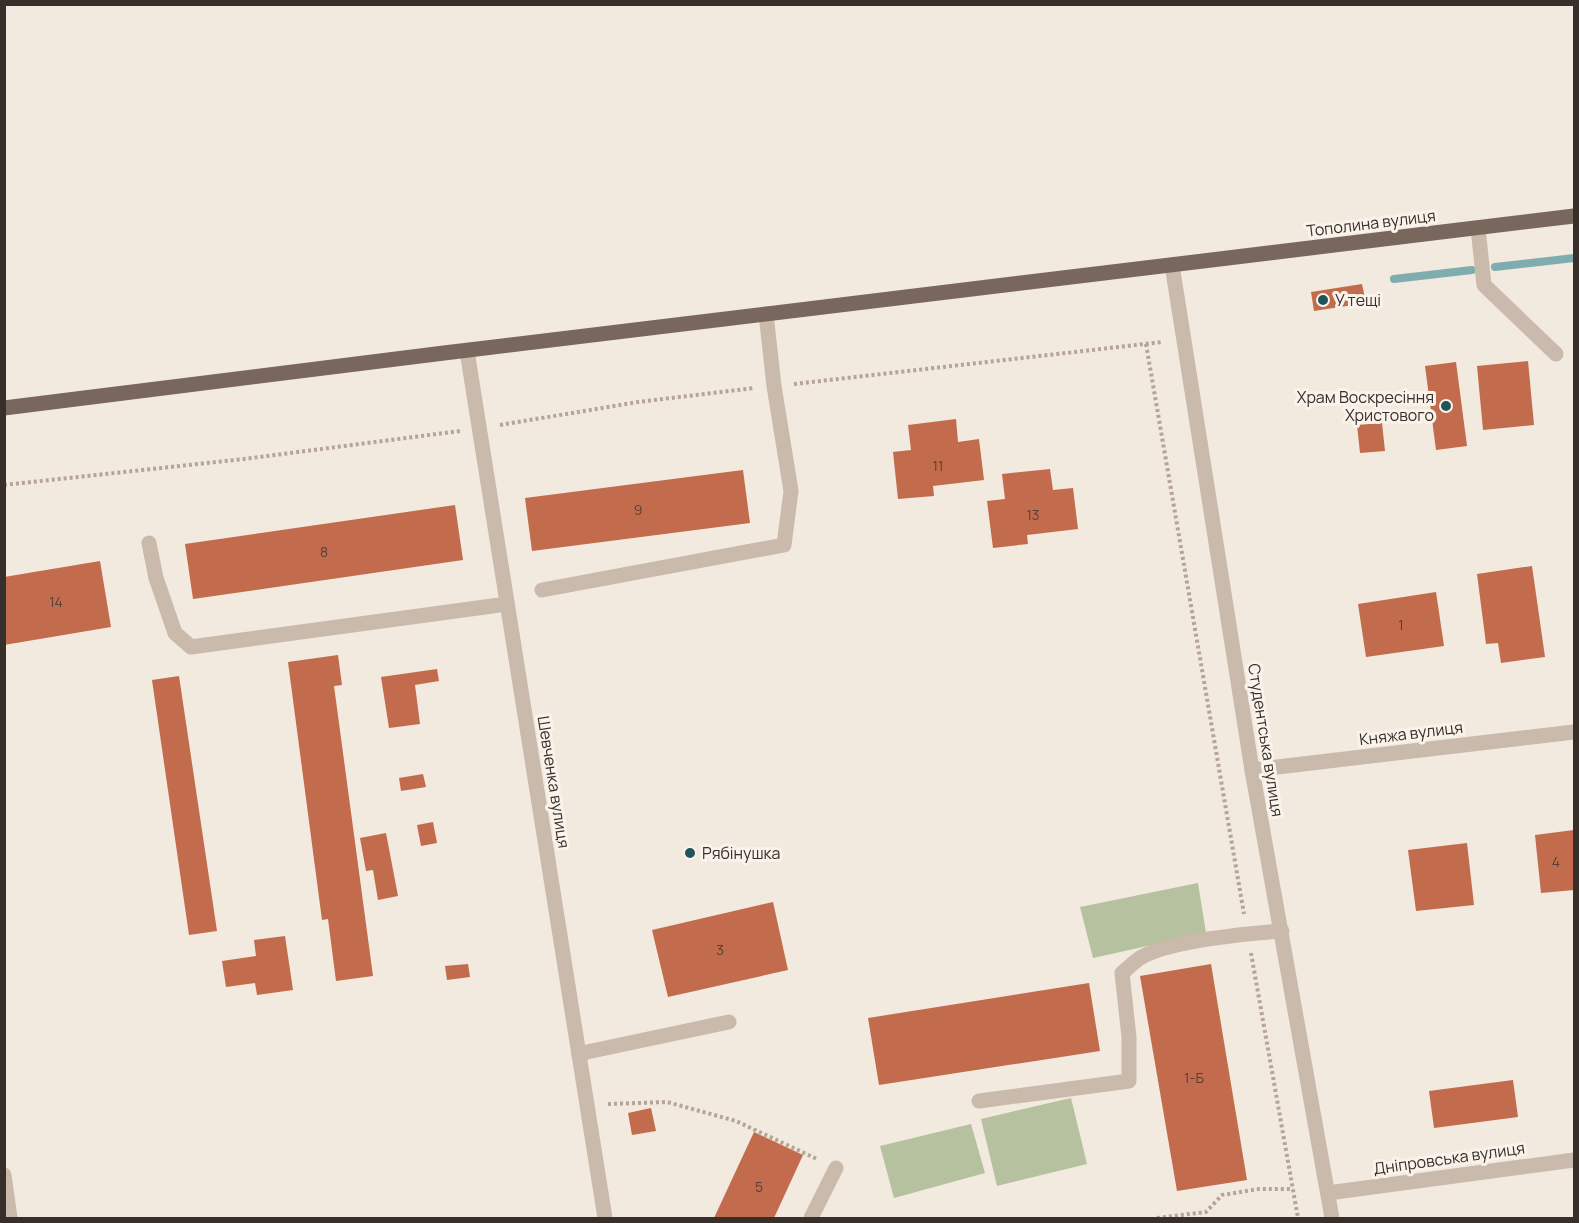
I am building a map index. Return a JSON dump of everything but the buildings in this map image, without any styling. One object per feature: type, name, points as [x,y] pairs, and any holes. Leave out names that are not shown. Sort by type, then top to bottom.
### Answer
[{"type":"main road","name":"Тополина вулиця","points":[[4,408],[1575,216]]},
{"type":"street","points":[[1478,228],[1484,285],[1556,354]]},
{"type":"street","name":"Студентська вулиця","points":[[1172,266],[1252,770],[1332,1218]]},
{"type":"street","points":[[542,590],[784,545],[791,491],[774,386],[766,314]]},
{"type":"street","name":"Шевченка вулиця","points":[[467,351],[604,1218]]},
{"type":"street","points":[[149,543],[156,578],[175,633],[191,647],[507,604]]},
{"type":"street","name":"Княжа вулиця","points":[[1252,770],[1575,732]]},
{"type":"street","points":[[979,1101],[1129,1081],[1129,1037],[1122,973],[1141,957],[1172,946],[1247,933],[1282,931]]},
{"type":"street","points":[[579,1055],[729,1022]]},
{"type":"street","name":"Дніпровська вулиця","points":[[1328,1193],[1575,1160]]},
{"type":"street","points":[[811,1218],[836,1168]]},
{"type":"street","points":[[4,1175],[10,1218]]},
{"type":"path","points":[[4,486],[244,459],[480,428],[638,402],[1184,339]]},
{"type":"path","points":[[1146,344],[1298,1218]]},
{"type":"path","points":[[586,1102],[619,1104],[667,1102],[736,1121],[836,1168]]},
{"type":"path","points":[[1157,1218],[1206,1212],[1222,1195],[1259,1189],[1293,1189]]},
{"type":"green space","points":[[1198,883],[1206,933],[1093,958],[1080,907]]},
{"type":"green space","points":[[1071,1098],[1087,1164],[997,1186],[981,1119]]},
{"type":"green space","points":[[971,1124],[985,1173],[894,1198],[880,1146]]},
{"type":"waterway","points":[[1495,267],[1574,258]]},
{"type":"waterway","points":[[1394,279],[1472,270]]},
{"type":"place","name":"У тещі","points":[[1323,300]]},
{"type":"place","name":"Храм Воскресіння Христового","points":[[1446,406]]},
{"type":"place","name":"Рябінушка","points":[[690,853]]}]
